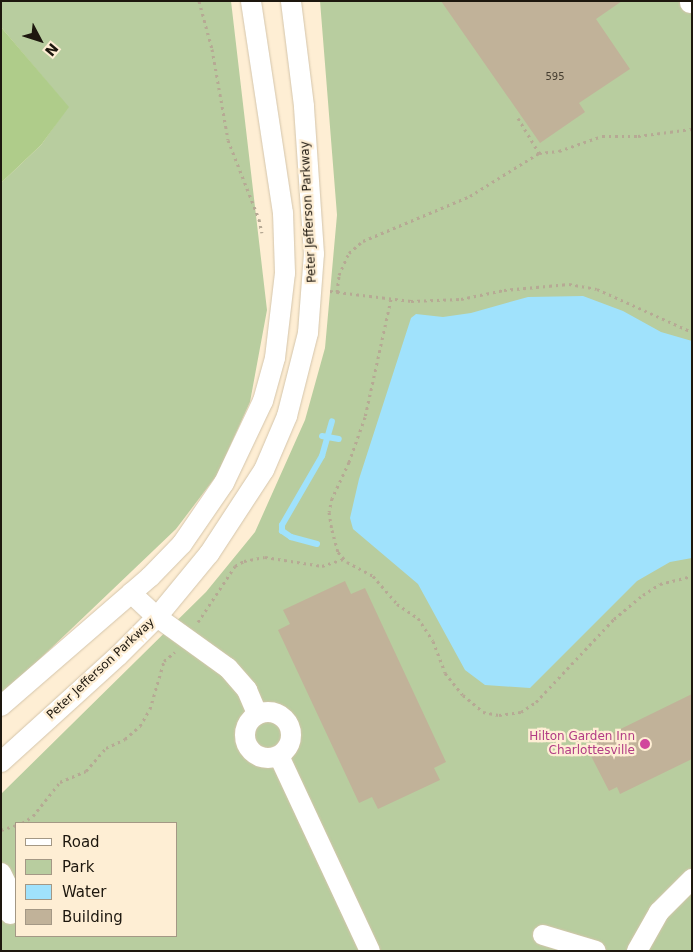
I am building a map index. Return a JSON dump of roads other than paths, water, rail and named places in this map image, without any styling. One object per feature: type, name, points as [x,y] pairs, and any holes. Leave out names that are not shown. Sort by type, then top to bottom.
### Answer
[{"type":"street","name":"Peter Jefferson Parkway","points":[[1,706],[131,593],[182,544],[224,483],[250,435],[274,358],[285,272],[283,214],[252,1]]},
{"type":"street","name":"Peter Jefferson Parkway","points":[[1,762],[157,617],[209,554],[264,470],[287,416],[300,370],[313,289],[314,254],[304,106],[291,1]]},
{"type":"street","points":[[131,593],[157,617],[228,668],[247,690],[257,714]]},
{"type":"street","points":[[275,713],[289,724],[290,742],[279,756],[260,758],[246,746],[245,728],[257,714],[275,713]]},
{"type":"street","points":[[279,756],[370,951]]},
{"type":"street","points":[[1,873],[12,896],[10,914]]},
{"type":"street","points":[[636,951],[658,912],[692,879]]},
{"type":"street","points":[[543,935],[596,951]]},
{"type":"water","points":[[583,296],[623,311],[661,332],[692,341],[692,558],[670,562],[637,581],[530,688],[485,685],[465,670],[418,584],[353,529],[350,518],[359,479],[411,318],[416,314],[443,317],[471,313],[528,297]]},
{"type":"waterway","points":[[317,544],[291,537],[282,531],[282,525],[322,456],[332,421]]},
{"type":"waterway","points":[[322,436],[339,439]]},
{"type":"place","name":"Hilton Garden Inn Charlottesville","points":[[645,744]]}]
